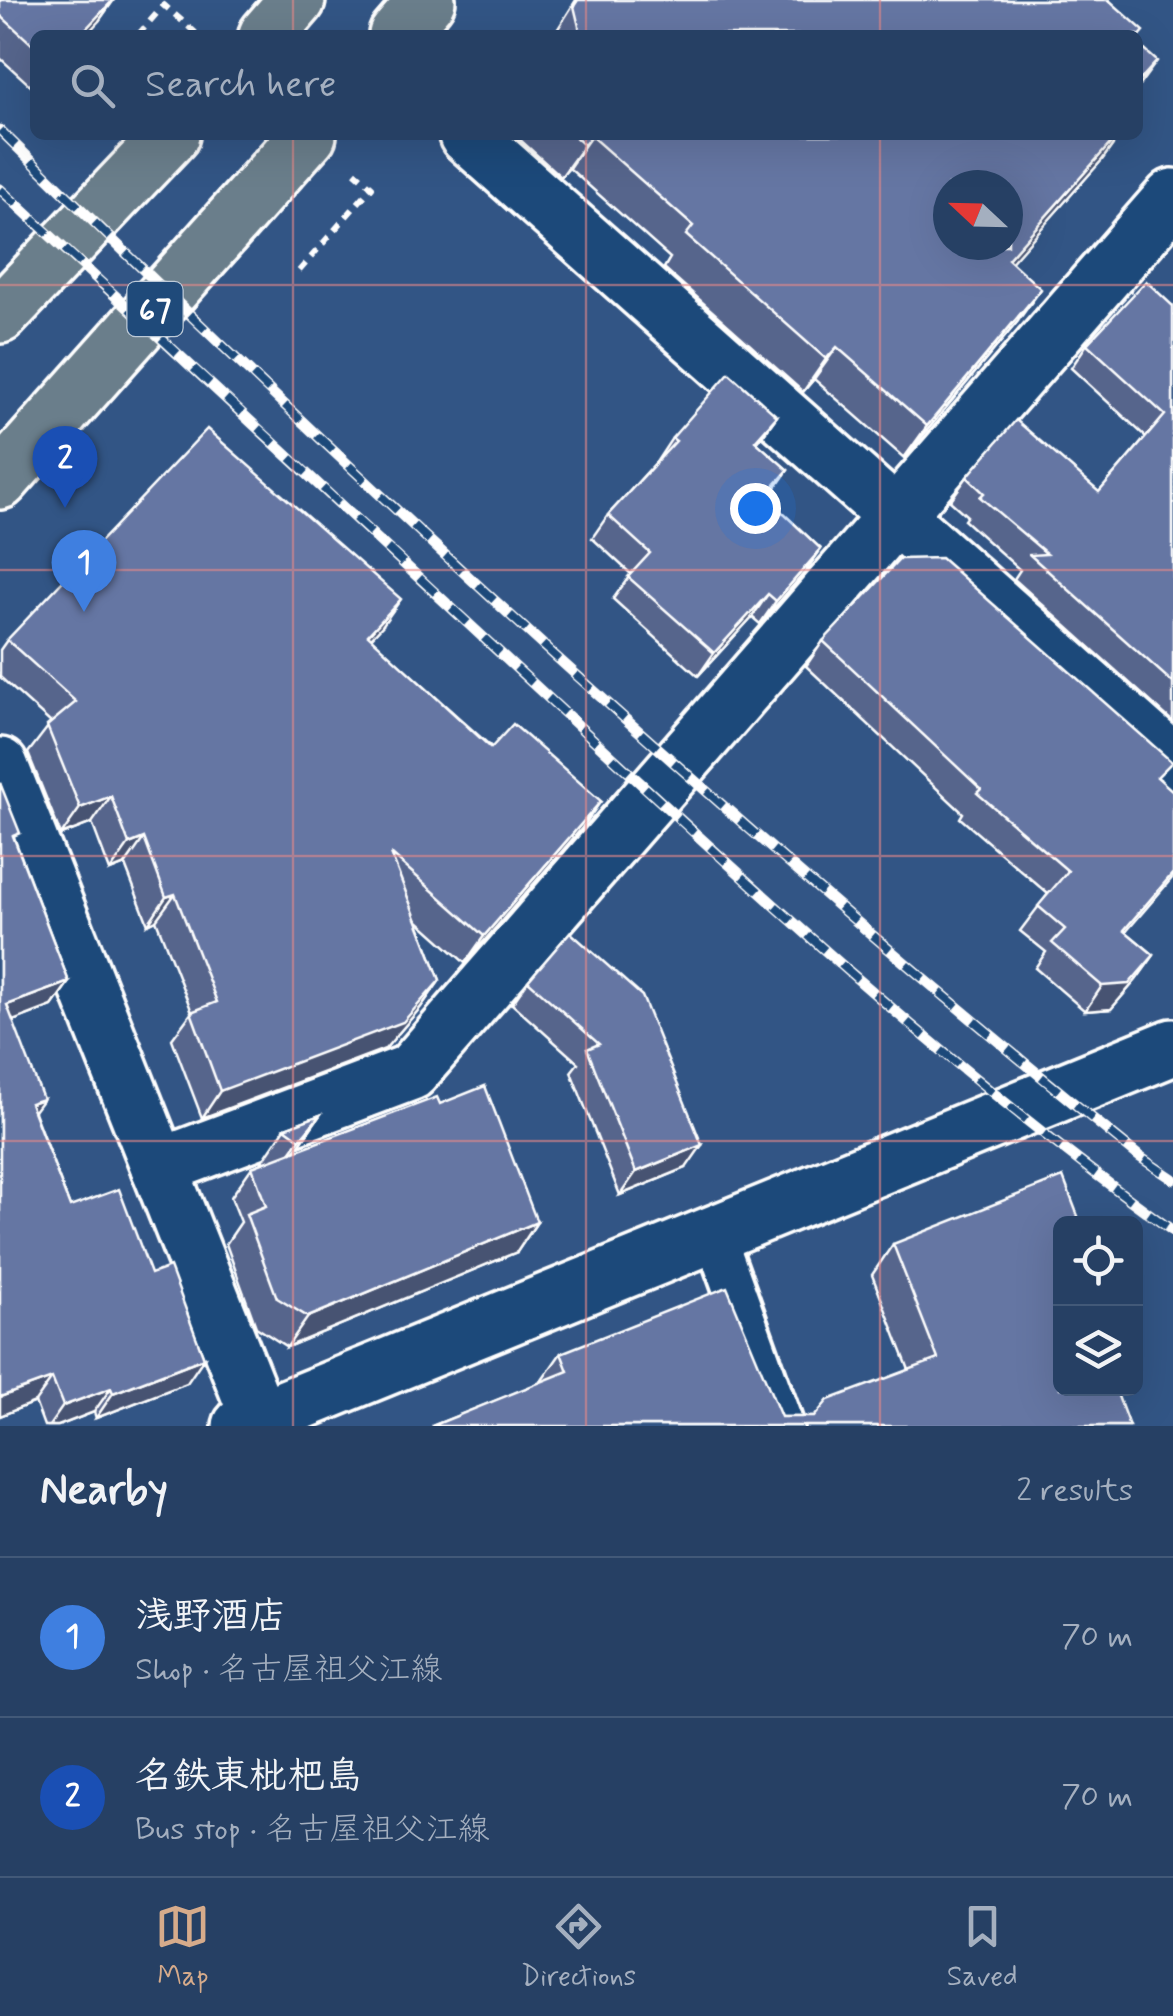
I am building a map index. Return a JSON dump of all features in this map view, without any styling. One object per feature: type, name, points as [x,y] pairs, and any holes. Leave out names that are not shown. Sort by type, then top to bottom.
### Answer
[{"type":"main road","points":[[270,30],[296,0]]},
{"type":"main road","points":[[400,30],[427,0]]},
{"type":"main road","points":[[0,316],[167,140]]},
{"type":"main road","name":"67","points":[[0,481],[304,140]]},
{"type":"street","points":[[473,140],[1173,762]]},
{"type":"street","points":[[159,1167],[410,1072],[1173,197]]},
{"type":"street","points":[[0,766],[159,1167],[254,1424],[1173,1047]]},
{"type":"lane","points":[[714,1234],[783,1426]]},
{"type":"path","points":[[142,30],[164,6],[192,30]]},
{"type":"path","points":[[299,271],[372,187]]},
{"type":"building","points":[[0,0],[113,0],[85,30],[30,30],[30,42],[0,15]]},
{"type":"building","points":[[578,0],[1109,0],[1143,30],[580,30],[574,6]]},
{"type":"building","points":[[1143,48],[1157,61],[1143,76]]},
{"type":"building","points":[[596,140],[1114,140],[1023,242],[1023,170],[933,170],[933,260],[1009,260],[1041,289],[927,426],[837,347],[826,359],[686,235],[693,226]]},
{"type":"building","points":[[1146,281],[1173,306],[1173,683],[1030,555],[1047,554],[980,497],[984,493],[967,477],[1016,420],[1099,492],[1165,415],[1087,344]]},
{"type":"building","points":[[729,373],[777,416],[755,441],[788,470],[765,496],[821,549],[776,601],[768,594],[714,653],[628,577],[650,553],[608,515],[676,441],[672,438]]},
{"type":"building","points":[[207,429],[401,599],[368,635],[491,748],[513,724],[601,801],[484,936],[391,854],[440,980],[403,1022],[220,1091],[191,1012],[217,1002],[175,894],[166,897],[144,838],[129,844],[111,796],[80,808],[47,726],[76,702],[7,640]]},
{"type":"building","points":[[941,558],[1172,762],[1157,777],[1173,791],[1173,873],[1124,930],[1154,955],[1129,984],[1102,986],[1052,943],[1065,929],[1038,906],[1068,871],[977,793],[981,789],[823,641],[900,559]]},
{"type":"building","points":[[0,783],[20,833],[13,836],[69,982],[7,1005],[43,1099],[30,1103],[70,1207],[119,1189],[151,1274],[170,1267],[204,1358],[113,1393],[111,1388],[63,1406],[52,1378],[0,1397]]},
{"type":"building","points":[[570,932],[642,996],[702,1145],[636,1172],[587,1049],[599,1044],[528,981]]},
{"type":"building","points":[[485,1086],[537,1222],[308,1317],[277,1298],[246,1214],[266,1206],[252,1167],[437,1097],[440,1104]]},
{"type":"building","points":[[320,1115],[300,1139],[285,1128]]},
{"type":"building","points":[[1063,1177],[1078,1216],[1053,1216],[1053,1396],[1118,1396],[1129,1426],[432,1426],[568,1371],[561,1353],[727,1287],[781,1417],[814,1417],[828,1400],[938,1359],[893,1244]]},
{"type":"railway","points":[[0,130],[276,397],[700,786],[991,1035],[1140,1157],[1173,1179]]},
{"type":"railway","points":[[0,189],[780,910],[1011,1108],[1173,1231]]},
{"type":"place","name":"名鉄東枇杷島","points":[[65,508]]},
{"type":"place","name":"浅野酒店","points":[[84,612]]}]
